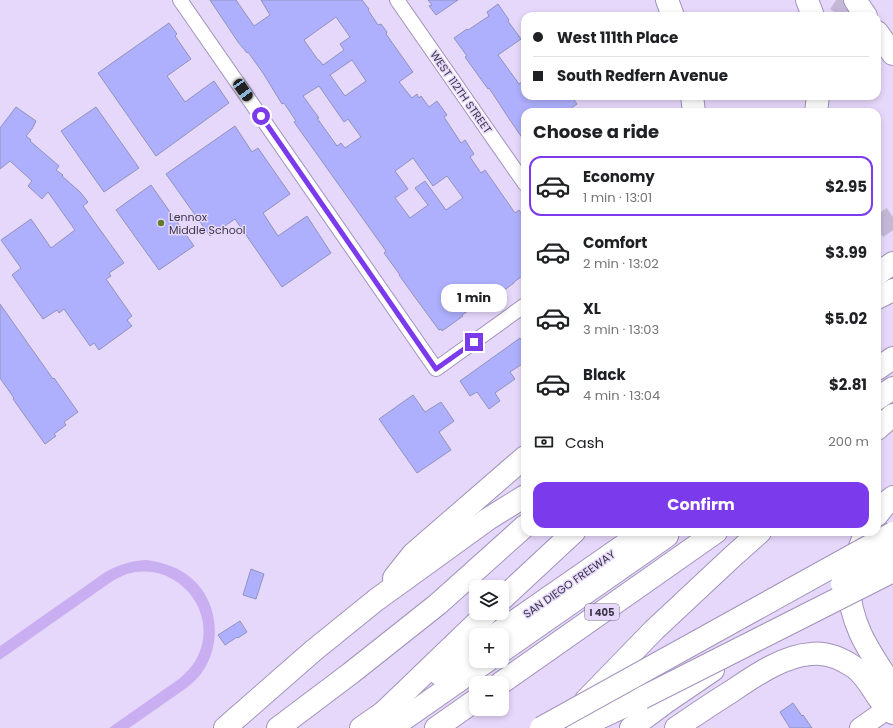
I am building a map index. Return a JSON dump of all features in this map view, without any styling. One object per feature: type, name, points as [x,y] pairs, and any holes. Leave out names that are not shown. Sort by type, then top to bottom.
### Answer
[{"type":"main road","points":[[667,0],[672,12]]},
{"type":"main road","points":[[807,0],[811,12]]},
{"type":"main road","points":[[855,0],[863,12]]},
{"type":"main road","points":[[881,38],[893,54]]},
{"type":"main road","points":[[881,271],[893,263]]},
{"type":"main road","points":[[881,296],[893,290]]},
{"type":"main road","points":[[881,366],[893,358]]},
{"type":"main road","points":[[881,396],[893,388]]},
{"type":"main road","points":[[881,416],[893,408]]},
{"type":"main road","points":[[881,426],[893,415]]},
{"type":"main road","points":[[376,600],[413,554],[521,460]]},
{"type":"main road","points":[[881,510],[893,497]]},
{"type":"main road","points":[[225,728],[313,651],[376,600],[488,519],[521,498]]},
{"type":"main road","points":[[278,728],[351,673],[438,604],[521,530]]},
{"type":"main road","points":[[541,728],[893,533]]},
{"type":"main road","points":[[509,592],[570,536]]},
{"type":"main road","name":"SAN DIEGO FREEWAY","points":[[505,628],[638,536]]},
{"type":"main road","points":[[509,646],[667,536]]},
{"type":"main road","name":"I 405","points":[[509,677],[708,536]]},
{"type":"main road","points":[[559,728],[654,630],[756,536]]},
{"type":"main road","points":[[864,536],[859,546],[849,577],[852,611],[857,628],[864,642],[893,687]]},
{"type":"main road","points":[[631,728],[666,702],[893,550]]},
{"type":"main road","points":[[578,728],[642,698],[893,571]]},
{"type":"main road","points":[[387,720],[480,620]]},
{"type":"main road","points":[[676,728],[747,681],[780,662],[812,653],[835,657],[854,668],[861,673],[891,709],[860,728]]},
{"type":"main road","points":[[387,720],[469,654]]},
{"type":"main road","points":[[361,728],[387,720],[475,668]]},
{"type":"main road","points":[[436,728],[469,705]]},
{"type":"street","points":[[180,0],[436,369],[521,308]]},
{"type":"street","name":"WEST 112TH STREET","points":[[397,0],[521,178]]},
{"type":"shaded area","points":[[146,560],[176,568],[197,583],[211,607],[215,635],[213,648],[208,662],[201,674],[185,689],[129,728],[109,728],[179,679],[191,667],[197,658],[203,641],[203,624],[199,608],[190,594],[177,582],[162,574],[145,571],[127,574],[111,582],[0,660],[0,646],[104,573],[124,564]]},
{"type":"building","points":[[210,0],[236,0],[254,26],[270,15],[261,0],[362,0],[378,25],[381,24],[387,32],[386,34],[413,72],[399,82],[412,98],[417,94],[419,98],[421,96],[429,107],[437,101],[447,115],[444,117],[461,143],[465,140],[474,154],[470,157],[481,173],[485,170],[515,213],[519,210],[521,213],[521,277],[485,304],[480,307],[478,304],[442,331],[441,329],[439,330],[384,253],[386,251],[294,122],[296,121],[284,103],[282,104],[263,73],[248,52],[247,53]],"holes":[[[336,17],[350,37],[340,44],[344,50],[323,65],[304,40]],[[352,60],[366,81],[345,96],[330,75]],[[319,86],[344,122],[348,119],[361,137],[345,148],[341,143],[337,146],[303,96]],[[413,158],[433,186],[447,176],[463,198],[446,210],[425,181],[415,188],[428,205],[410,218],[395,198],[408,189],[395,171]]]},
{"type":"building","points":[[428,0],[458,0],[436,15],[429,6],[432,5]]},
{"type":"building","points":[[498,4],[521,39],[498,55],[519,84],[521,83],[521,100],[574,100],[577,104],[572,108],[521,108],[521,136],[489,88],[488,89],[465,57],[467,56],[454,38],[489,16],[487,12]]},
{"type":"building","points":[[169,23],[177,34],[175,36],[191,59],[167,76],[185,102],[214,81],[229,103],[156,156],[98,73]]},
{"type":"building","points":[[16,107],[36,121],[26,136],[59,166],[56,170],[80,192],[88,202],[83,206],[124,263],[109,273],[111,276],[106,279],[132,316],[127,320],[132,326],[99,350],[94,343],[90,346],[64,309],[59,313],[57,310],[43,319],[12,275],[21,268],[1,240],[31,219],[51,248],[75,230],[48,192],[42,199],[28,186],[32,181],[10,161],[0,169],[0,128]]},
{"type":"building","points":[[96,107],[139,168],[104,192],[61,131]]},
{"type":"building","points":[[235,126],[252,152],[258,148],[290,194],[263,213],[278,236],[307,216],[331,253],[282,287],[235,219],[210,236],[166,174]]},
{"type":"building","points":[[151,185],[194,246],[159,270],[116,210]]},
{"type":"building","points":[[0,304],[78,412],[64,422],[66,425],[54,434],[56,436],[45,444],[0,378]]},
{"type":"building","points":[[520,338],[521,339],[521,365],[510,372],[515,379],[495,393],[500,401],[489,409],[477,392],[470,396],[460,381]]},
{"type":"building","points":[[413,395],[425,412],[441,402],[454,421],[439,432],[451,450],[417,473],[379,419]]},
{"type":"building","points":[[251,569],[264,574],[256,599],[243,595]]},
{"type":"building","points":[[240,621],[247,632],[225,645],[218,635]]},
{"type":"building","points":[[793,703],[812,728],[790,728],[780,712]]},
{"type":"tunnel","points":[[836,0],[855,12]]},
{"type":"tunnel","points":[[881,225],[893,217]]},
{"type":"place","name":"Lennox Middle School","points":[[161,223]]},
{"type":"route","points":[[261,116],[436,369],[474,342]]}]
